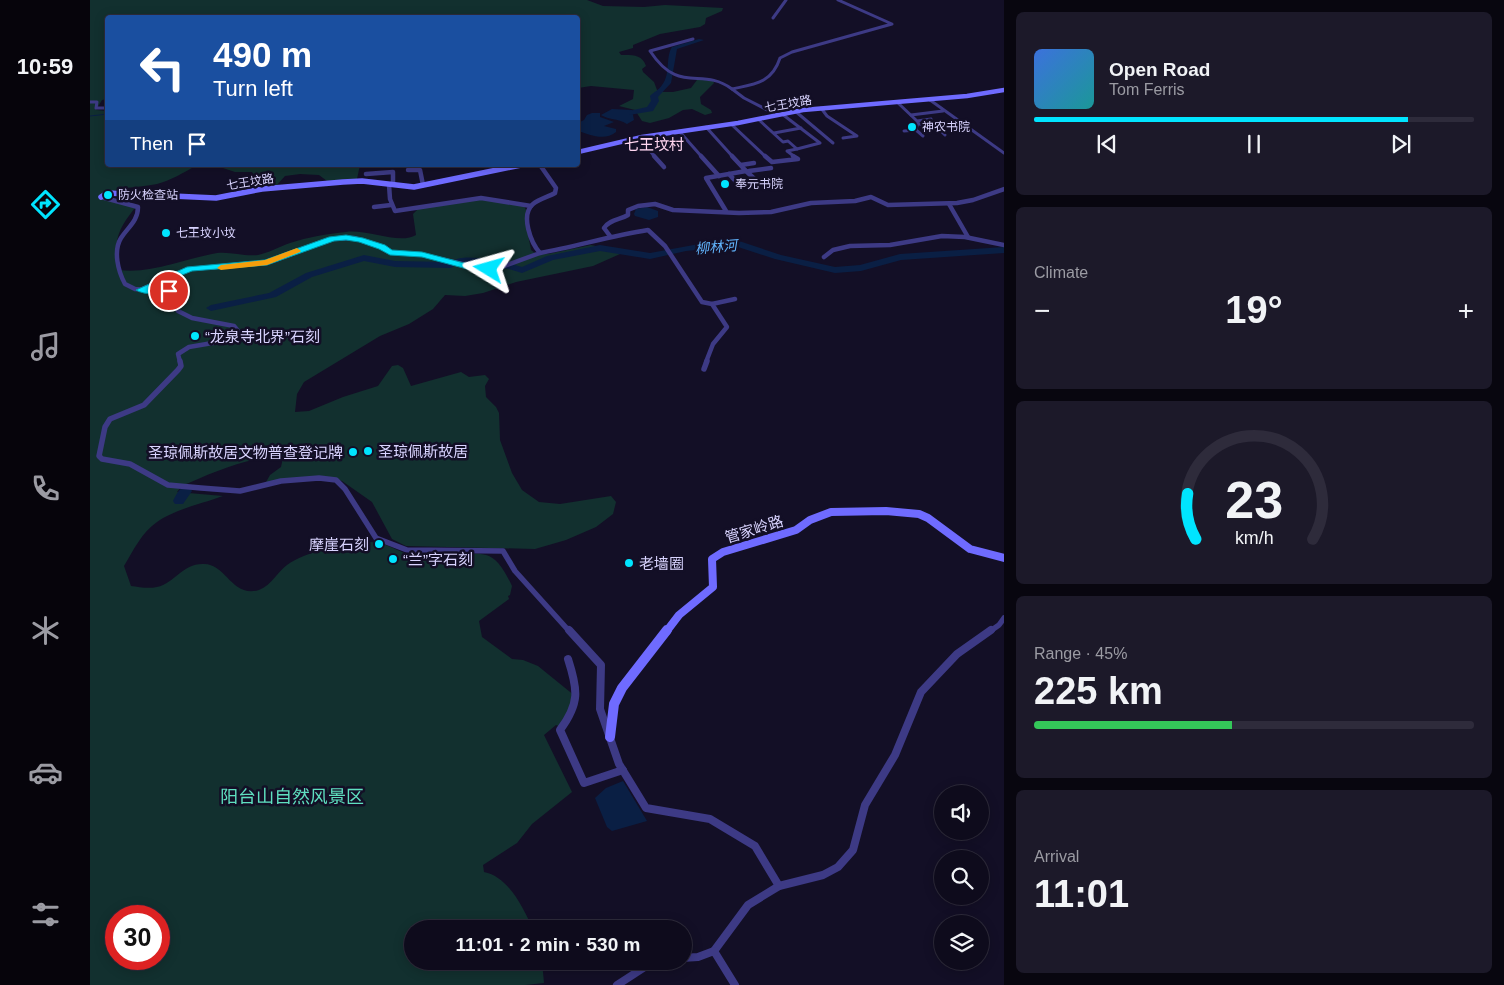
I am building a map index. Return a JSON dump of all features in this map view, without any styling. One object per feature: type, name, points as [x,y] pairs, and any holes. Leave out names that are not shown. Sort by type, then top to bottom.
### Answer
[{"type":"street","points":[[773,18],[786,0]]},
{"type":"street","points":[[732,89],[769,78],[778,66],[780,58],[799,50],[892,24],[883,18],[865,13],[838,0]]},
{"type":"street","points":[[693,39],[674,43],[650,52],[668,71],[677,77],[722,81],[744,98],[780,115],[820,143],[787,151],[798,159],[772,162],[731,124]]},
{"type":"street","name":"七王坟路","points":[[580,152],[639,138],[731,124],[795,111],[930,100],[1004,90]]},
{"type":"street","points":[[930,100],[1004,153]]},
{"type":"street","points":[[90,102],[97,102],[96,108],[105,108]]},
{"type":"street","points":[[897,102],[918,122],[936,126],[945,134]]},
{"type":"street","points":[[821,108],[827,116],[857,136],[843,138]]},
{"type":"street","points":[[911,115],[943,111],[942,108]]},
{"type":"street","points":[[795,111],[832,143]]},
{"type":"street","points":[[758,119],[783,142],[788,141],[797,148]]},
{"type":"street","points":[[918,122],[931,119]]},
{"type":"street","points":[[916,130],[918,122]]},
{"type":"street","points":[[706,127],[760,184],[772,183]]},
{"type":"street","points":[[774,133],[801,128]]},
{"type":"street","points":[[904,131],[916,130],[923,136]]},
{"type":"street","points":[[679,131],[719,176]]},
{"type":"street","points":[[639,138],[664,167]]},
{"type":"street","points":[[741,166],[754,163]]},
{"type":"street","name":"七王坟路","points":[[101,196],[107,193],[216,198],[283,187],[362,181],[414,187],[511,167]]},
{"type":"street","points":[[540,253],[534,249],[527,212],[531,206],[555,192],[556,188],[541,167]]},
{"type":"street","points":[[726,211],[706,178],[771,168]]},
{"type":"street","points":[[408,170],[420,170],[423,185]]},
{"type":"street","points":[[366,174],[393,172],[393,183],[389,185],[391,205],[393,210],[398,211],[482,198],[531,206]]},
{"type":"street","points":[[729,174],[739,185]]},
{"type":"street","points":[[610,236],[604,226],[608,222],[626,217],[628,210],[638,206],[655,204],[673,210],[739,213],[771,212],[810,202],[855,200],[871,197],[879,202],[888,204],[941,202],[949,204],[970,200],[1004,189]]},
{"type":"street","points":[[101,196],[118,203],[138,207],[131,227],[119,241],[119,273],[124,282],[140,290],[169,291],[175,295],[174,306],[176,310],[192,319],[234,326],[238,331],[235,337],[230,340],[188,347],[178,354],[180,366],[176,373],[142,407],[111,418],[107,423],[100,456],[102,459],[130,464],[168,485],[201,488],[240,491],[281,481],[319,478],[336,480],[346,489],[376,538],[407,550],[503,551],[515,571],[601,665],[600,709],[623,770],[646,808],[710,819],[755,846],[779,886]]},
{"type":"street","points":[[949,204],[968,237]]},
{"type":"street","points":[[374,207],[391,205]]},
{"type":"street","points":[[140,290],[190,269],[267,263],[332,239],[360,239],[390,252],[422,255],[472,267],[489,269],[506,266],[540,253],[585,245],[610,236],[648,230],[665,246],[671,258],[702,302],[712,304],[735,299]]},
{"type":"street","points":[[824,257],[836,249],[858,244],[892,245],[915,240],[956,236],[1004,245]]},
{"type":"street","points":[[704,369],[714,344],[727,326],[712,304]]},
{"type":"street","name":"管家岭路","points":[[610,737],[614,704],[622,688],[679,615],[713,587],[712,559],[723,552],[796,530],[810,520],[831,512],[886,511],[919,514],[928,518],[970,549],[1004,558]]},
{"type":"street","points":[[692,957],[714,952],[742,910],[779,886],[823,875],[838,867],[845,860],[853,850],[865,804],[895,755],[921,692],[957,654],[999,625],[1004,618]]},
{"type":"street","points":[[568,659],[576,680],[576,706],[560,730],[584,783],[623,770]]},
{"type":"street","points":[[714,952],[735,985]]},
{"type":"street","points":[[617,985],[640,970]]},
{"type":"green space","name":"阳台山自然风景区","points":[[90,0],[587,0],[603,6],[644,7],[665,5],[723,8],[722,11],[706,18],[705,24],[700,27],[660,34],[633,45],[633,48],[619,52],[621,55],[636,56],[642,59],[646,66],[642,69],[643,72],[654,82],[657,90],[661,92],[673,92],[691,88],[697,80],[713,80],[714,83],[700,97],[701,104],[711,110],[712,113],[705,115],[692,109],[683,110],[669,118],[650,123],[642,121],[635,110],[619,106],[633,99],[634,90],[591,86],[580,88],[580,15],[105,15],[105,99],[102,100],[96,110],[105,111],[105,167],[194,167],[162,183],[121,189],[100,196],[138,209],[134,209],[128,217],[118,237],[116,252],[119,270],[131,271],[166,266],[218,253],[258,255],[304,239],[346,232],[392,238],[409,238],[416,235],[413,214],[418,209],[482,199],[524,206],[531,250],[535,253],[548,254],[591,245],[619,251],[620,254],[593,266],[516,282],[483,293],[465,296],[445,295],[433,309],[409,324],[380,336],[304,382],[297,394],[295,412],[309,411],[343,397],[378,386],[392,366],[398,365],[403,368],[411,386],[461,372],[469,377],[485,375],[489,379],[485,386],[486,397],[499,413],[500,440],[512,473],[522,490],[539,502],[560,504],[611,496],[616,502],[613,514],[596,527],[566,540],[535,549],[406,546],[392,539],[372,502],[342,481],[329,477],[265,484],[270,475],[281,467],[283,458],[270,458],[231,466],[182,486],[177,492],[223,496],[180,510],[157,522],[142,536],[124,566],[131,586],[157,587],[169,582],[190,567],[204,564],[212,565],[236,585],[250,591],[264,588],[283,568],[299,558],[346,544],[377,543],[421,557],[483,554],[497,561],[512,586],[508,596],[509,599],[479,621],[482,637],[512,659],[523,660],[538,666],[575,696],[561,727],[556,725],[544,735],[572,792],[532,824],[517,843],[483,865],[484,872],[501,880],[514,894],[529,920],[404,920],[404,970],[543,970],[544,983],[525,985],[90,985]]},
{"type":"green space","points":[[198,167],[360,167],[357,179],[327,181],[319,175],[300,174],[285,176],[276,186],[261,187],[252,172],[235,172],[223,168]]},
{"type":"water","points":[[612,109],[632,110],[634,120],[627,124],[601,115]]},
{"type":"water","points":[[600,113],[600,117],[614,122],[604,126],[616,129],[616,132],[602,137],[580,132],[580,122],[587,115]]},
{"type":"water","points":[[647,207],[658,211],[658,217],[649,220],[635,216],[636,209]]},
{"type":"water","points":[[623,781],[647,821],[612,831],[607,827],[595,798],[606,788]]},
{"type":"waterway","points":[[632,113],[650,109],[655,101],[654,96],[668,83],[674,48],[701,40]]},
{"type":"waterway","points":[[90,116],[105,114]]},
{"type":"waterway","name":"柳林河","points":[[458,261],[462,259],[511,266],[522,270],[550,258],[600,248],[650,256],[686,248],[736,243],[778,257],[835,270],[861,268],[900,257],[1004,250]]},
{"type":"waterway","points":[[211,308],[272,295],[309,275],[364,258],[395,264],[451,265]]},
{"type":"waterway","points":[[179,501],[186,491]]},
{"type":"slow traffic","points":[[221,268],[267,263],[297,251]]},
{"type":"place","name":"神农书院","points":[[912,127]]},
{"type":"place","name":"奉元书院","points":[[725,184]]},
{"type":"place","name":"防火检查站","points":[[108,195]]},
{"type":"place","name":"七王坟小坟","points":[[166,233]]},
{"type":"place","name":"“龙泉寺北界”石刻","points":[[195,336]]},
{"type":"place","name":"圣琼佩斯故居","points":[[368,451]]},
{"type":"place","name":"圣琼佩斯故居文物普查登记牌","points":[[353,452]]},
{"type":"place","name":"摩崖石刻","points":[[379,544]]},
{"type":"place","name":"“兰”字石刻","points":[[393,559]]},
{"type":"place","name":"老墙圈","points":[[629,563]]},
{"type":"district","name":"七王坟村","points":[[654,144]]},
{"type":"route","points":[[169,291],[140,290],[190,269],[267,263],[332,239],[346,238],[360,239],[390,252],[411,253],[489,269]]}]
